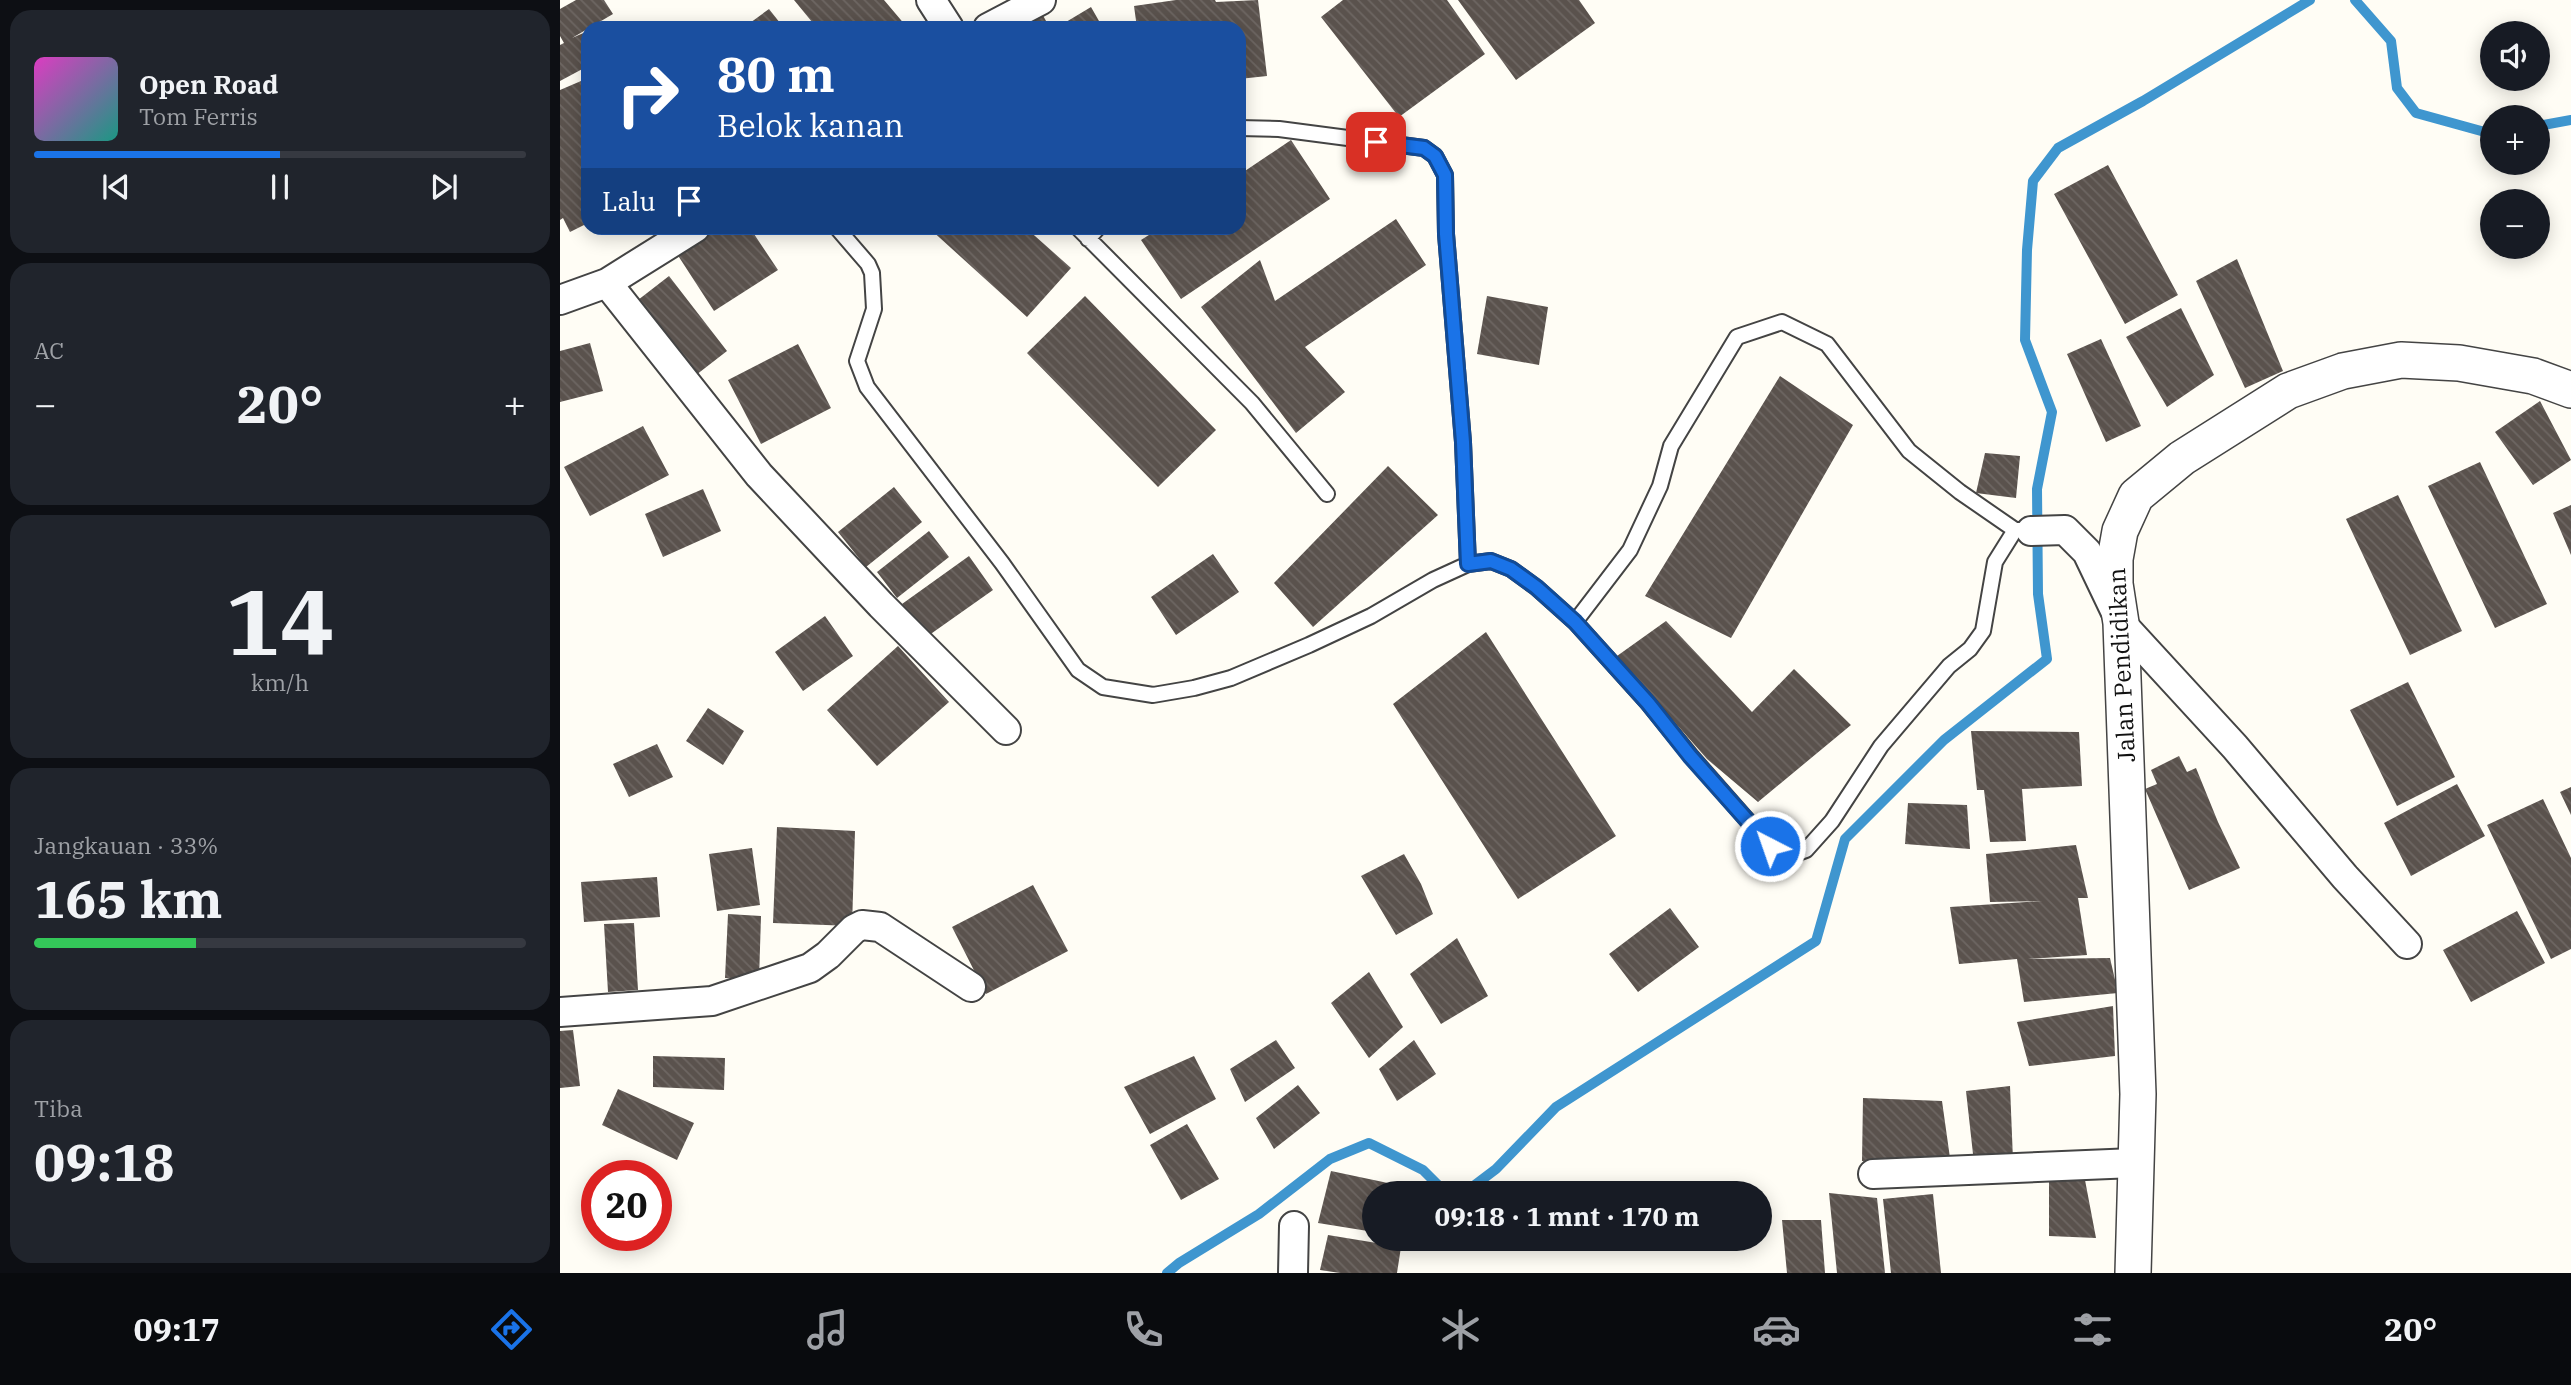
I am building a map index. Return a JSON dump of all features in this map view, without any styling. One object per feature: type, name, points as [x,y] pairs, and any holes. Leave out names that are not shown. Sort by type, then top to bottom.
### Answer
[{"type":"street","points":[[931,0],[944,21]]},
{"type":"street","points":[[1001,21],[1041,0]]},
{"type":"street","points":[[560,300],[607,283],[684,235]]},
{"type":"street","points":[[607,283],[759,475],[881,605],[1006,730]]},
{"type":"street","name":"Jalan Pendidikan","points":[[2133,1273],[2138,1094],[2121,623],[2115,584],[2115,559],[2120,531],[2136,496],[2182,458],[2288,391],[2343,371],[2401,360],[2459,363],[2533,376],[2571,390]]},
{"type":"street","points":[[2023,530],[2065,530],[2087,552],[2121,623],[2235,747],[2345,877],[2407,944]]},
{"type":"street","points":[[560,1012],[712,1001],[810,968],[862,925],[880,927],[971,988]]},
{"type":"street","points":[[1873,1174],[2134,1163]]},
{"type":"street","points":[[1293,1273],[1294,1226]]},
{"type":"lane","points":[[1246,128],[1279,129],[1424,148],[1441,165],[1445,175],[1446,234],[1463,442],[1468,564]]},
{"type":"lane","points":[[843,235],[868,264],[872,273],[874,309],[857,361],[867,387],[1002,563],[1078,670],[1103,687],[1153,695],[1231,678],[1371,616],[1433,580],[1468,564],[1491,561],[1511,569],[1536,587],[1575,622],[1770,846],[1787,857],[1806,850],[1832,821],[1881,746],[1949,666],[1970,649],[1983,631],[1995,562],[2023,530],[1960,492],[1909,451],[1827,344],[1782,322],[1737,337],[1671,446],[1660,486],[1630,550],[1575,622]]},
{"type":"lane","points":[[1085,235],[1252,403],[1328,494]]},
{"type":"building","points":[[576,0],[604,0],[613,14],[601,21],[581,21],[581,33],[572,38],[581,34],[581,70],[560,81],[560,45],[564,43],[560,36],[560,9]]},
{"type":"building","points":[[794,0],[884,0],[902,21],[811,21]]},
{"type":"building","points":[[1176,0],[1258,0],[1267,76],[1246,78],[1246,21],[1136,21],[1134,6]]},
{"type":"building","points":[[1343,0],[1447,0],[1485,54],[1399,117],[1321,17]]},
{"type":"building","points":[[1458,0],[1579,0],[1595,23],[1516,80]]},
{"type":"building","points":[[1091,7],[1099,21],[1068,21]]},
{"type":"building","points":[[769,9],[778,21],[753,21]]},
{"type":"building","points":[[1041,12],[1046,21],[1026,21]]},
{"type":"building","points":[[581,81],[581,226],[570,232],[563,218],[560,220],[560,90]]},
{"type":"building","points":[[1291,140],[1330,199],[1181,299],[1141,240],[1149,235],[1246,235],[1246,170]]},
{"type":"building","points":[[2108,165],[2178,295],[2125,324],[2054,194]]},
{"type":"building","points":[[1396,219],[1426,265],[1305,347],[1345,392],[1296,433],[1201,307],[1260,260],[1275,301]]},
{"type":"building","points":[[706,235],[755,235],[778,270],[714,311],[677,254]]},
{"type":"building","points":[[937,235],[1034,235],[1071,268],[1027,317]]},
{"type":"building","points":[[2237,259],[2283,371],[2245,388],[2196,281]]},
{"type":"building","points":[[669,276],[727,351],[696,375],[638,300]]},
{"type":"building","points":[[1085,296],[1216,430],[1158,487],[1027,353]]},
{"type":"building","points":[[1487,296],[1548,307],[1539,365],[1477,354]]},
{"type":"building","points":[[2181,308],[2214,375],[2167,407],[2126,337]]},
{"type":"building","points":[[2101,339],[2141,426],[2106,442],[2067,354]]},
{"type":"building","points":[[590,343],[603,391],[560,402],[560,351]]},
{"type":"building","points":[[798,344],[831,408],[761,444],[728,380]]},
{"type":"building","points":[[1780,376],[1853,425],[1731,638],[1645,596]]},
{"type":"building","points":[[2540,401],[2571,460],[2533,485],[2495,432]]},
{"type":"building","points":[[643,426],[669,475],[590,516],[564,467]]},
{"type":"building","points":[[1985,453],[2020,456],[2016,498],[1976,493]]},
{"type":"building","points":[[2480,462],[2547,604],[2495,628],[2428,486]]},
{"type":"building","points":[[1388,466],[1438,515],[1313,627],[1274,583]]},
{"type":"building","points":[[894,487],[922,522],[866,567],[838,532]]},
{"type":"building","points":[[703,489],[721,531],[663,557],[645,514]]},
{"type":"building","points":[[2398,495],[2462,631],[2410,655],[2346,519]]},
{"type":"building","points":[[2571,505],[2571,555],[2553,513]]},
{"type":"building","points":[[929,531],[949,557],[897,598],[877,572]]},
{"type":"building","points":[[1213,554],[1239,592],[1176,635],[1151,597]]},
{"type":"building","points":[[969,556],[993,590],[925,638],[902,604]]},
{"type":"building","points":[[825,616],[853,656],[803,691],[775,652]]},
{"type":"building","points":[[1666,621],[1752,712],[1794,669],[1851,725],[1758,802],[1707,759],[1617,656]]},
{"type":"building","points":[[1486,632],[1616,836],[1518,899],[1393,704]]},
{"type":"building","points":[[898,646],[949,702],[877,766],[827,710]]},
{"type":"building","points":[[2408,682],[2455,777],[2397,806],[2350,710]]},
{"type":"building","points":[[708,708],[744,731],[723,765],[686,741]]},
{"type":"building","points":[[1971,731],[2079,732],[2082,786],[2022,789],[2026,841],[1990,842],[1984,790],[1977,790]]},
{"type":"building","points":[[657,744],[673,777],[629,797],[613,764]]},
{"type":"building","points":[[2179,756],[2187,772],[2196,768],[2240,868],[2189,890],[2145,789],[2157,784],[2151,770]]},
{"type":"building","points":[[2457,784],[2485,836],[2411,876],[2384,823]]},
{"type":"building","points":[[2571,787],[2571,815],[2560,792]]},
{"type":"building","points":[[2543,799],[2571,858],[2571,949],[2551,959],[2487,825]]},
{"type":"building","points":[[1908,803],[1967,805],[1970,849],[1905,844]]},
{"type":"building","points":[[777,827],[855,831],[852,926],[773,923]]},
{"type":"building","points":[[2076,845],[2088,898],[2078,898],[2087,955],[2028,959],[2110,958],[2118,993],[2024,1002],[2017,959],[1959,964],[1950,907],[2042,901],[1990,902],[1986,854]]},
{"type":"building","points":[[752,848],[760,905],[717,911],[709,854]]},
{"type":"building","points":[[1404,854],[1421,884],[1433,914],[1396,935],[1361,876]]},
{"type":"building","points":[[657,877],[660,917],[584,922],[581,882]]},
{"type":"building","points":[[1033,885],[1068,951],[986,994],[952,927]]},
{"type":"building","points":[[1670,908],[1699,947],[1638,992],[1609,954]]},
{"type":"building","points":[[2517,911],[2545,963],[2471,1002],[2443,950]]},
{"type":"building","points":[[728,914],[761,916],[759,980],[725,978]]},
{"type":"building","points":[[634,923],[638,990],[608,992],[604,924]]},
{"type":"building","points":[[1457,938],[1488,996],[1441,1024],[1410,974]]},
{"type":"building","points":[[1369,972],[1403,1027],[1369,1058],[1331,1003]]},
{"type":"building","points":[[2113,1006],[2115,1056],[2029,1066],[2017,1022]]},
{"type":"building","points":[[573,1030],[580,1086],[560,1088],[560,1031]]},
{"type":"building","points":[[1276,1040],[1295,1068],[1245,1102],[1230,1069]]},
{"type":"building","points":[[1414,1040],[1436,1074],[1397,1101],[1379,1069]]},
{"type":"building","points":[[653,1056],[725,1058],[724,1090],[653,1087]]},
{"type":"building","points":[[1194,1056],[1216,1099],[1150,1134],[1124,1087]]},
{"type":"building","points":[[1298,1085],[1320,1113],[1274,1149],[1256,1118]]},
{"type":"building","points":[[2010,1086],[2013,1160],[1974,1163],[1966,1091]]},
{"type":"building","points":[[618,1089],[694,1123],[677,1160],[602,1125]]},
{"type":"building","points":[[1863,1098],[1942,1101],[1950,1158],[1862,1161]]},
{"type":"building","points":[[1187,1124],[1219,1179],[1181,1200],[1150,1145]]},
{"type":"building","points":[[1331,1171],[1378,1181],[1362,1181],[1362,1230],[1318,1223]]},
{"type":"building","points":[[2049,1180],[2085,1180],[2096,1238],[2049,1236]]},
{"type":"building","points":[[1829,1193],[1877,1198],[1885,1273],[1837,1273]]},
{"type":"building","points":[[1933,1194],[1941,1273],[1891,1273],[1883,1199]]},
{"type":"building","points":[[1782,1220],[1821,1220],[1825,1273],[1787,1273]]},
{"type":"building","points":[[1328,1235],[1362,1241],[1362,1251],[1400,1251],[1397,1273],[1340,1273],[1320,1270]]},
{"type":"waterway","points":[[1480,1181],[1496,1169],[1556,1107],[1816,941],[1845,839],[1944,740],[2047,659],[2038,594],[2037,489],[2052,412],[2025,340],[2027,250],[2033,181],[2058,148],[2143,101],[2310,0]]},
{"type":"waterway","points":[[2355,0],[2391,41],[2397,88],[2416,113],[2480,131]]},
{"type":"waterway","points":[[2550,124],[2571,120]]},
{"type":"waterway","points":[[1167,1273],[1259,1214],[1330,1159],[1369,1143],[1423,1170],[1434,1181]]},
{"type":"route","points":[[1376,142],[1424,148],[1435,156],[1445,175],[1446,234],[1463,442],[1468,564],[1491,561],[1511,569],[1575,622],[1770,846]]}]
